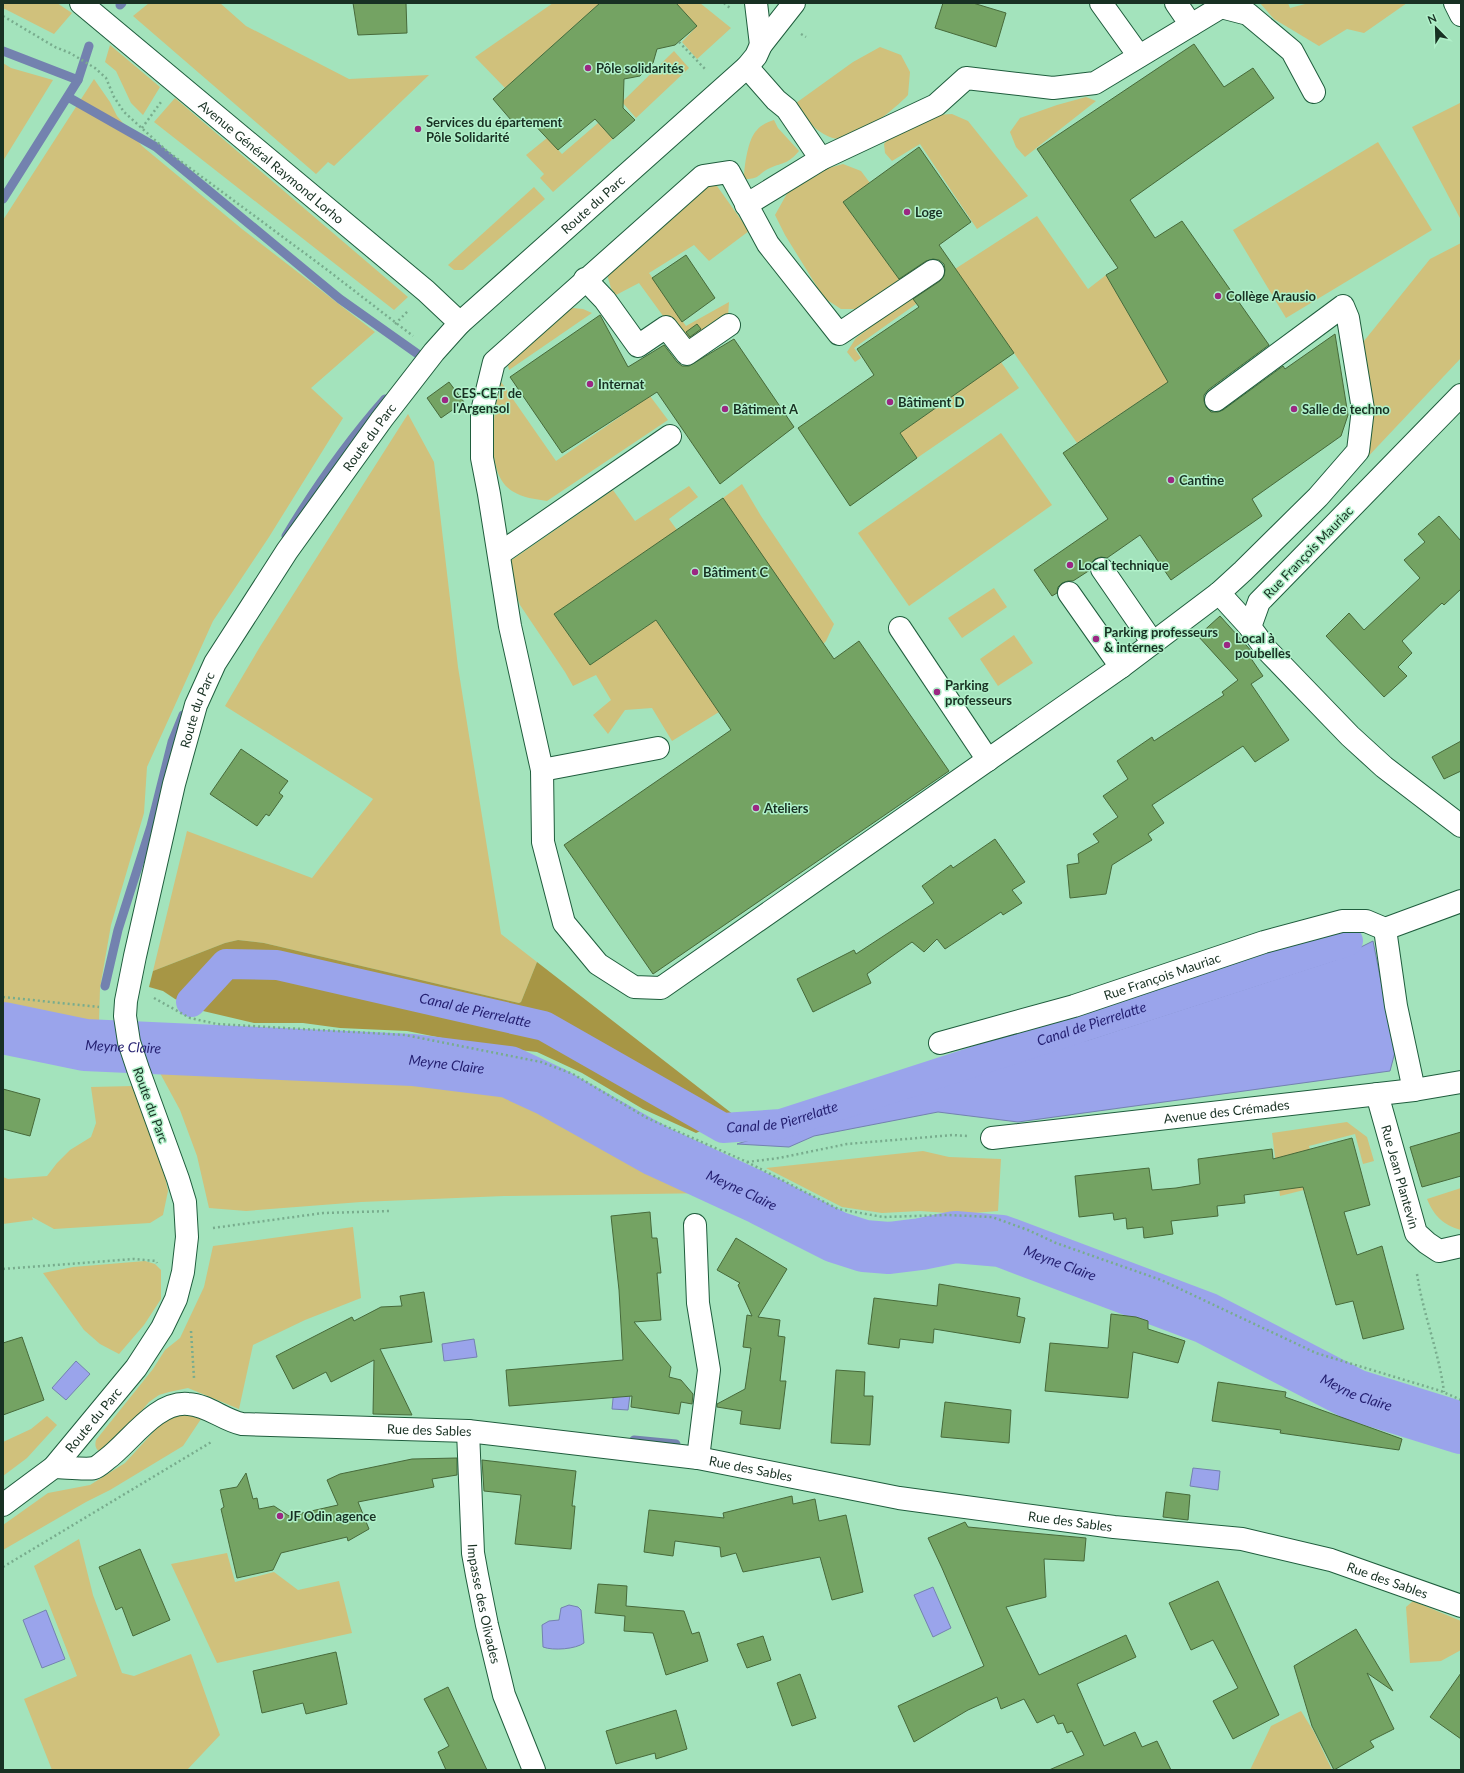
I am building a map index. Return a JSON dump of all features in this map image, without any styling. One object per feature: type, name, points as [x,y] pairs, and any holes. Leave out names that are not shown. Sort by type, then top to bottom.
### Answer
[{"type":"street","name":"Avenue Général Raymond Lorho","points":[[81,3],[403,272],[460,323]]},
{"type":"street","points":[[756,3],[761,45]]},
{"type":"street","name":"Route du Parc","points":[[3,1505],[54,1467],[136,1368],[162,1328],[176,1298],[183,1272],[187,1237],[185,1202],[129,1042],[125,1009],[174,784],[196,705],[215,663],[286,551],[382,419],[434,352],[460,323],[747,67],[756,56],[761,45],[794,3]]},
{"type":"street","points":[[1101,3],[1139,56]]},
{"type":"street","points":[[1176,3],[1191,25]]},
{"type":"street","points":[[1455,3],[1461,15]]},
{"type":"street","points":[[746,205],[821,159],[936,105],[966,78],[1053,88],[1096,83],[1221,5],[1248,14],[1292,50],[1314,92]]},
{"type":"street","points":[[747,67],[776,100],[787,109],[821,159]]},
{"type":"street","points":[[933,271],[839,334],[768,244],[729,172],[703,176],[494,362],[482,411],[482,458],[490,494],[510,626],[542,770],[543,842],[564,924],[598,964],[634,987],[661,988],[1121,667],[1219,593],[1244,572],[1318,497],[1358,451],[1363,409],[1348,318],[1343,306],[1216,400]]},
{"type":"street","points":[[586,279],[605,300],[638,346],[666,327],[687,354],[729,325]]},
{"type":"street","name":"Rue François Mauriac","points":[[1250,627],[1259,602],[1461,395]]},
{"type":"street","points":[[499,554],[670,436]]},
{"type":"street","points":[[1102,569],[1153,643]]},
{"type":"street","points":[[1069,593],[1121,667]]},
{"type":"street","points":[[1219,593],[1250,627],[1266,649],[1350,736],[1384,767],[1461,826]]},
{"type":"street","points":[[900,628],[988,760]]},
{"type":"street","points":[[542,770],[658,748]]},
{"type":"street","points":[[1414,1090],[1396,1006],[1385,929],[1461,900]]},
{"type":"street","name":"Rue François Mauriac","points":[[940,1043],[1074,1006],[1264,942],[1342,921],[1366,921],[1385,929]]},
{"type":"street","name":"Avenue des Crémades","points":[[992,1138],[1414,1090],[1461,1082]]},
{"type":"street","name":"Rue Jean Plantevin","points":[[1378,1094],[1416,1233],[1427,1243],[1440,1251],[1461,1246]]},
{"type":"street","points":[[695,1225],[698,1303],[709,1370],[698,1458]]},
{"type":"street","name":"Rue des Sables","points":[[54,1467],[95,1468],[118,1451],[149,1420],[170,1407],[178,1404],[198,1405],[235,1423],[468,1431],[698,1458],[892,1496],[943,1504],[1114,1526],[1242,1539],[1331,1560],[1461,1606]]},
{"type":"street","name":"Impasse des Olivades","points":[[468,1431],[473,1553],[477,1575],[487,1625],[504,1695],[534,1770]]},
{"type":"path","points":[[3,16],[55,47],[70,53],[95,68],[106,78],[114,97],[124,112],[167,151],[326,269],[395,324],[413,305]]},
{"type":"path","points":[[679,42],[706,71]]},
{"type":"path","points":[[142,128],[164,98]]},
{"type":"path","points":[[3,997],[125,1009],[146,993],[190,1018],[217,1024],[405,1036],[541,1062],[573,1074],[647,1118],[747,1162],[838,1209],[883,1217],[947,1215],[992,1217],[1028,1230],[1056,1243],[1161,1280],[1316,1353],[1444,1392],[1461,1400]]},
{"type":"path","points":[[747,1162],[779,1158],[847,1144],[953,1135],[992,1138]]},
{"type":"path","points":[[187,1237],[208,1229],[324,1213],[391,1211]]},
{"type":"path","points":[[3,1269],[134,1259],[156,1262],[160,1267]]},
{"type":"path","points":[[1417,1274],[1420,1294],[1441,1368],[1444,1392]]},
{"type":"path","points":[[176,1298],[188,1310],[198,1405]]},
{"type":"path","points":[[3,1567],[224,1435],[235,1423]]},
{"type":"shaded area","points":[[3,3],[57,3],[72,13],[54,34],[3,8]]},
{"type":"shaded area","points":[[149,3],[220,3],[246,26],[349,79],[429,75],[334,166],[328,162],[316,174],[133,16]]},
{"type":"shaded area","points":[[553,3],[600,3],[505,88],[475,57]]},
{"type":"shaded area","points":[[676,3],[700,3],[731,28],[697,59],[682,42],[697,26]]},
{"type":"shaded area","points":[[1260,3],[1288,3],[1290,8],[1309,3],[1407,3],[1364,33],[1347,29],[1319,46],[1274,19]]},
{"type":"shaded area","points":[[110,45],[160,87],[143,115],[131,103],[116,71],[105,62]]},
{"type":"shaded area","points":[[880,47],[901,55],[910,72],[908,95],[886,115],[866,129],[847,138],[836,139],[819,131],[810,122],[796,103],[853,62]]},
{"type":"shaded area","points":[[674,51],[689,68],[636,118],[622,102]]},
{"type":"shaded area","points":[[3,63],[11,68],[53,80],[3,161]]},
{"type":"shaded area","points":[[94,79],[110,102],[117,116],[142,146],[242,229],[375,332],[311,388],[343,418],[269,537],[213,621],[147,767],[144,813],[111,925],[100,988],[99,1022],[40,1020],[3,1015],[3,220]]},
{"type":"shaded area","points":[[1086,97],[1096,101],[1025,157],[1016,147],[1010,132],[1020,118]]},
{"type":"shaded area","points":[[175,98],[408,297],[394,310],[154,122]]},
{"type":"shaded area","points":[[1460,103],[1461,105],[1461,220],[1412,127]]},
{"type":"shaded area","points":[[952,114],[968,121],[1028,196],[977,229],[920,144],[892,161],[885,153],[884,144],[891,136],[936,115]]},
{"type":"shaded area","points":[[774,120],[778,128],[799,151],[789,161],[770,168],[756,177],[744,179],[747,153],[751,139],[759,128]]},
{"type":"shaded area","points":[[598,123],[613,139],[553,192],[540,178],[544,174],[526,155],[547,138],[562,154]]},
{"type":"shaded area","points":[[1378,142],[1432,230],[1286,318],[1233,230]]},
{"type":"shaded area","points":[[843,164],[861,171],[870,183],[843,202],[896,275],[927,254],[932,262],[860,309],[841,309],[824,298],[785,235],[775,215],[789,190],[825,169]]},
{"type":"shaded area","points":[[707,184],[717,186],[749,231],[709,261],[694,245],[649,273],[686,326],[729,302],[728,317],[685,346],[639,283],[616,295],[611,288],[606,271]]},
{"type":"shaded area","points":[[534,187],[545,199],[463,270],[454,270],[448,265]]},
{"type":"shaded area","points":[[1037,216],[1088,289],[1106,275],[1168,382],[1077,443],[955,269]]},
{"type":"shaded area","points":[[1461,243],[1461,358],[1362,463],[1360,346],[1430,259]]},
{"type":"shaded area","points":[[937,276],[943,285],[854,348],[861,358],[855,362],[847,352],[856,338]]},
{"type":"shaded area","points":[[573,308],[583,309],[592,313],[509,370],[507,361],[560,313]]},
{"type":"shaded area","points":[[1001,362],[1019,388],[917,458],[900,433]]},
{"type":"shaded area","points":[[499,379],[556,461],[650,396],[668,420],[547,501],[529,498],[512,491],[503,482],[497,470],[493,439]]},
{"type":"shaded area","points":[[408,414],[434,462],[458,667],[501,934],[537,962],[521,1002],[519,1003],[264,943],[238,940],[225,943],[153,971],[187,831],[312,878],[373,799],[225,706],[261,645]]},
{"type":"shaded area","points":[[1001,433],[1052,505],[909,606],[858,533]]},
{"type":"shaded area","points":[[742,484],[761,516],[834,624],[826,641],[815,654],[723,498]]},
{"type":"shaded area","points":[[689,486],[698,497],[669,519],[677,530],[554,614],[590,665],[656,620],[719,712],[672,741],[652,708],[625,710],[608,734],[593,715],[611,700],[596,675],[573,686],[520,605],[506,564],[613,490],[635,521]]},
{"type":"shaded area","points":[[994,588],[1007,607],[962,638],[948,618]]},
{"type":"shaded area","points":[[1014,635],[1033,663],[998,686],[980,659]]},
{"type":"shaded area","points":[[238,940],[264,943],[519,1003],[521,1002],[537,962],[743,1122],[715,1125],[696,1133],[643,1109],[582,1073],[537,1052],[482,1046],[407,1031],[340,1028],[303,1023],[254,1023],[203,1011],[175,999],[163,991],[149,987],[153,971],[225,943]]},
{"type":"shaded area","points":[[225,1060],[363,1069],[466,1078],[528,1095],[714,1193],[504,1196],[361,1202],[246,1211],[209,1208],[197,1156],[180,1110],[154,1062]]},
{"type":"shaded area","points":[[133,1086],[163,1167],[168,1191],[163,1215],[150,1223],[54,1229],[32,1217],[33,1220],[3,1224],[3,1177],[8,1179],[47,1176],[70,1150],[91,1137],[96,1123],[91,1087]]},
{"type":"shaded area","points":[[1347,1122],[1367,1137],[1374,1161],[1363,1164],[1355,1134],[1309,1146],[1314,1164],[1312,1188],[1280,1196],[1272,1133]]},
{"type":"shaded area","points":[[923,1151],[949,1157],[1001,1159],[998,1211],[961,1214],[920,1211],[882,1213],[842,1207],[766,1168]]},
{"type":"shaded area","points":[[1461,1188],[1461,1230],[1440,1219],[1427,1199]]},
{"type":"shaded area","points":[[353,1227],[361,1298],[305,1320],[253,1345],[239,1409],[188,1388],[169,1392],[159,1395],[149,1402],[104,1455],[98,1450],[95,1445],[96,1440],[153,1369],[165,1350],[180,1338],[204,1287],[213,1246]]},
{"type":"shaded area","points":[[145,1261],[155,1264],[161,1270],[161,1299],[144,1325],[119,1354],[100,1344],[84,1330],[43,1273],[73,1267]]},
{"type":"shaded area","points":[[180,1412],[201,1419],[183,1446],[110,1490],[86,1502],[3,1550],[3,1525],[48,1493],[90,1485],[125,1463],[168,1416]]},
{"type":"shaded area","points":[[47,1416],[57,1425],[27,1458],[3,1476],[3,1442],[31,1429]]},
{"type":"shaded area","points":[[79,1539],[93,1595],[122,1673],[134,1676],[191,1654],[220,1735],[187,1770],[52,1770],[24,1699],[77,1676],[34,1566]]},
{"type":"shaded area","points":[[227,1553],[235,1582],[274,1572],[298,1590],[339,1581],[352,1633],[217,1663],[171,1564]]},
{"type":"shaded area","points":[[1413,1601],[1461,1621],[1461,1650],[1441,1661],[1410,1663],[1406,1607]]},
{"type":"shaded area","points":[[1301,1711],[1314,1732],[1332,1770],[1250,1770],[1271,1726]]},
{"type":"water","points":[[1373,941],[1395,1052],[1390,1071],[1018,1122],[938,1112],[814,1136],[789,1147],[737,1144],[984,1066],[1088,1040],[1335,960]]},
{"type":"water","points":[[3,1018],[95,1034],[110,1032],[120,1060],[112,1062],[98,1062],[3,1043]]},
{"type":"water","points":[[474,1339],[477,1357],[444,1361],[442,1344]]},
{"type":"water","points":[[76,1361],[90,1374],[66,1400],[52,1388]]},
{"type":"water","points":[[615,1378],[632,1379],[628,1410],[612,1409]]},
{"type":"water","points":[[1193,1468],[1220,1471],[1218,1490],[1190,1486]]},
{"type":"water","points":[[933,1587],[951,1628],[933,1637],[914,1595]]},
{"type":"water","points":[[569,1605],[578,1607],[581,1610],[584,1643],[576,1647],[564,1649],[543,1647],[542,1625],[549,1621],[559,1620],[561,1608]]},
{"type":"water","points":[[46,1610],[65,1659],[42,1668],[23,1620]]},
{"type":"building","points":[[353,3],[406,3],[407,33],[358,35]]},
{"type":"building","name":"Pôle solidarités","points":[[600,3],[676,3],[697,26],[675,45],[657,49],[653,63],[640,76],[624,79],[623,108],[635,120],[613,139],[595,119],[558,150],[530,120],[518,125],[511,120],[493,99]]},
{"type":"building","points":[[943,3],[973,3],[1006,13],[996,47],[935,28]]},
{"type":"building","points":[[1194,44],[1224,87],[1253,68],[1274,98],[1130,200],[1155,238],[1182,221],[1269,345],[1208,390],[1204,395],[1206,407],[1211,412],[1223,410],[1283,366],[1285,369],[1335,334],[1348,415],[1341,436],[1252,499],[1262,516],[1171,580],[1140,535],[1107,558],[1101,557],[1095,559],[1091,564],[1090,570],[1073,581],[1062,583],[1058,587],[1057,593],[1052,596],[1034,570],[1108,519],[1063,453],[1168,382],[1106,275],[1118,268],[1037,149]]},
{"type":"building","name":"Bâtiment D","points":[[919,147],[971,222],[939,245],[1014,353],[900,433],[917,458],[850,506],[798,428],[874,375],[857,349],[919,307],[913,299],[940,281],[944,276],[944,264],[939,260],[933,259],[926,261],[899,279],[843,202]]},
{"type":"building","points":[[686,255],[715,298],[682,322],[652,278]]},
{"type":"building","points":[[600,315],[628,367],[664,345],[677,362],[682,366],[689,366],[734,339],[794,427],[720,484],[657,392],[562,453],[510,377]]},
{"type":"building","points":[[697,324],[701,329],[690,337],[686,332]]},
{"type":"building","name":"CES-CET de l'Argensol","points":[[449,382],[464,402],[441,418],[427,398]]},
{"type":"building","name":"Ateliers","points":[[723,498],[834,659],[859,641],[949,771],[653,974],[564,845],[731,730],[656,620],[590,665],[554,614]]},
{"type":"building","points":[[1439,516],[1461,541],[1461,589],[1444,605],[1442,603],[1402,641],[1412,653],[1398,667],[1407,676],[1384,697],[1326,636],[1349,613],[1364,630],[1420,578],[1404,560],[1425,542],[1418,534]]},
{"type":"building","points":[[1220,616],[1255,655],[1250,657],[1263,676],[1251,684],[1289,740],[1255,762],[1243,746],[1152,805],[1164,823],[1148,834],[1152,840],[1112,865],[1106,894],[1070,898],[1067,865],[1079,863],[1078,854],[1099,842],[1093,834],[1118,817],[1103,796],[1128,779],[1117,761],[1152,737],[1154,741],[1224,695],[1222,692],[1238,680],[1198,636]]},
{"type":"building","points":[[1461,741],[1461,771],[1444,779],[1432,757]]},
{"type":"building","points":[[241,749],[288,781],[279,793],[283,796],[269,816],[266,814],[257,826],[210,794]]},
{"type":"building","points":[[995,839],[1025,882],[1012,890],[1022,903],[1003,915],[1001,912],[945,949],[937,939],[924,952],[912,942],[867,974],[871,983],[813,1012],[797,979],[854,950],[856,954],[934,903],[922,886],[951,865],[953,868]]},
{"type":"building","points":[[3,1089],[40,1099],[30,1136],[3,1129]]},
{"type":"building","points":[[1461,1132],[1461,1176],[1422,1187],[1410,1147]]},
{"type":"building","points":[[1352,1138],[1370,1205],[1344,1212],[1357,1255],[1382,1246],[1404,1329],[1363,1339],[1353,1301],[1336,1305],[1303,1187],[1244,1195],[1245,1203],[1217,1206],[1218,1216],[1171,1221],[1173,1234],[1144,1238],[1143,1227],[1127,1229],[1126,1218],[1114,1220],[1113,1213],[1079,1217],[1075,1176],[1149,1168],[1152,1190],[1176,1188],[1200,1184],[1198,1159],[1272,1149],[1273,1159]]},
{"type":"building","points":[[650,1212],[652,1238],[657,1238],[661,1273],[657,1273],[661,1320],[634,1322],[671,1367],[669,1377],[681,1380],[693,1394],[692,1404],[681,1402],[679,1414],[631,1407],[632,1396],[509,1406],[506,1370],[623,1360],[619,1290],[611,1216]]},
{"type":"building","points":[[736,1238],[787,1269],[758,1317],[780,1320],[778,1336],[785,1337],[780,1381],[786,1381],[780,1429],[740,1424],[742,1411],[717,1407],[717,1404],[745,1389],[751,1348],[743,1347],[747,1315],[752,1316],[738,1285],[740,1283],[717,1270]]},
{"type":"building","points":[[939,1284],[1020,1298],[1017,1316],[1025,1318],[1020,1343],[934,1329],[933,1343],[900,1339],[899,1348],[868,1344],[874,1298],[937,1306]]},
{"type":"building","points":[[424,1292],[432,1342],[380,1349],[412,1415],[373,1414],[374,1360],[331,1382],[326,1372],[293,1389],[276,1356],[352,1317],[354,1321],[381,1307],[402,1306],[400,1296]]},
{"type":"building","points":[[1111,1314],[1136,1317],[1148,1321],[1148,1329],[1185,1341],[1178,1363],[1133,1352],[1128,1398],[1045,1391],[1050,1343],[1108,1348]]},
{"type":"building","points":[[22,1337],[44,1400],[3,1415],[3,1343]]},
{"type":"building","points":[[836,1370],[865,1372],[864,1396],[873,1396],[870,1445],[831,1443]]},
{"type":"building","points":[[1218,1382],[1286,1392],[1285,1397],[1402,1439],[1399,1450],[1280,1433],[1281,1430],[1212,1421]]},
{"type":"building","points":[[945,1402],[1011,1410],[1009,1443],[941,1437]]},
{"type":"building","points":[[457,1458],[457,1475],[432,1479],[434,1487],[358,1502],[369,1529],[348,1541],[347,1537],[281,1553],[273,1570],[237,1578],[221,1509],[224,1507],[220,1490],[237,1487],[246,1473],[253,1499],[257,1498],[259,1509],[274,1506],[289,1516],[338,1505],[327,1480],[340,1474],[412,1459]]},
{"type":"building","points":[[482,1460],[576,1471],[572,1506],[575,1506],[571,1549],[515,1544],[521,1495],[484,1491]]},
{"type":"building","points":[[1166,1492],[1190,1495],[1188,1520],[1163,1517]]},
{"type":"building","points":[[792,1496],[793,1504],[815,1499],[819,1521],[846,1515],[863,1592],[832,1600],[820,1557],[743,1572],[736,1553],[721,1557],[720,1547],[675,1541],[673,1556],[644,1552],[649,1510],[724,1518],[723,1513]]},
{"type":"building","points":[[965,1522],[968,1527],[1086,1538],[1084,1561],[1044,1559],[1046,1597],[1006,1607],[1039,1675],[1126,1635],[1136,1657],[1077,1684],[1104,1746],[1135,1732],[1142,1747],[1157,1741],[1171,1770],[1049,1770],[1084,1755],[1072,1731],[1067,1733],[1063,1723],[1058,1724],[1054,1715],[1037,1723],[1024,1699],[1001,1709],[997,1697],[968,1710],[914,1742],[898,1706],[984,1666],[928,1538]]},
{"type":"building","points":[[140,1549],[170,1620],[133,1636],[122,1607],[116,1610],[99,1567]]},
{"type":"building","points":[[1218,1581],[1279,1715],[1233,1739],[1213,1701],[1238,1688],[1213,1640],[1191,1650],[1169,1603]]},
{"type":"building","points":[[598,1584],[627,1586],[626,1606],[684,1611],[692,1634],[699,1632],[708,1661],[666,1675],[653,1633],[624,1631],[625,1616],[595,1613]]},
{"type":"building","points":[[1356,1629],[1393,1691],[1367,1673],[1394,1729],[1370,1741],[1374,1747],[1334,1770],[1312,1726],[1294,1666]]},
{"type":"building","points":[[763,1636],[771,1660],[747,1668],[737,1644]]},
{"type":"building","points":[[336,1652],[347,1704],[306,1714],[303,1703],[262,1713],[253,1671]]},
{"type":"building","points":[[1461,1673],[1461,1739],[1430,1717]]},
{"type":"building","points":[[800,1674],[816,1718],[792,1726],[777,1683]]},
{"type":"building","points":[[448,1687],[487,1770],[446,1770],[438,1752],[449,1746],[424,1699]]},
{"type":"building","points":[[676,1710],[687,1749],[656,1759],[655,1753],[616,1764],[606,1731]]},
{"type":"waterway","points":[[3,199],[78,80],[89,46]]},
{"type":"waterway","points":[[3,51],[78,80]]},
{"type":"waterway","points":[[68,97],[156,147],[340,299],[422,357],[417,362]]},
{"type":"waterway","points":[[286,536],[332,465],[385,399]]},
{"type":"waterway","points":[[105,986],[118,930],[151,826],[172,742],[183,715]]},
{"type":"waterway","name":"Canal de Pierrelatte","points":[[191,1002],[226,964],[277,965],[544,1026],[723,1128],[781,1124],[1348,941]]},
{"type":"waterway","name":"Meyne Claire","points":[[3,1028],[85,1045],[413,1060],[509,1072],[550,1091],[657,1151],[761,1199],[836,1237],[864,1246],[889,1248],[921,1244],[955,1237],[1001,1241],[1206,1318],[1355,1395],[1461,1428]]},
{"type":"waterway","points":[[634,1440],[676,1444]]},
{"type":"place","name":"Pôle solidarités","points":[[588,68]]},
{"type":"place","name":"Services du épartement Pôle Solidarité","points":[[418,129]]},
{"type":"place","name":"Loge","points":[[907,212]]},
{"type":"place","name":"Collège Arausio","points":[[1218,296]]},
{"type":"place","name":"Internat","points":[[590,384]]},
{"type":"place","name":"CES-CET de l'Argensol","points":[[445,400]]},
{"type":"place","name":"Bâtiment D","points":[[890,402]]},
{"type":"place","name":"Bâtiment A","points":[[725,409]]},
{"type":"place","name":"Salle de techno","points":[[1294,409]]},
{"type":"place","name":"Cantine","points":[[1171,480]]},
{"type":"place","name":"Local technique","points":[[1070,565]]},
{"type":"place","name":"Bâtiment C","points":[[695,572]]},
{"type":"place","name":"Parking professeurs & internes","points":[[1096,639]]},
{"type":"place","name":"Local à poubelles","points":[[1227,645]]},
{"type":"place","name":"Parking professeurs","points":[[937,692]]},
{"type":"place","name":"Ateliers","points":[[756,808]]},
{"type":"place","name":"JF Odin agence","points":[[280,1516]]}]
